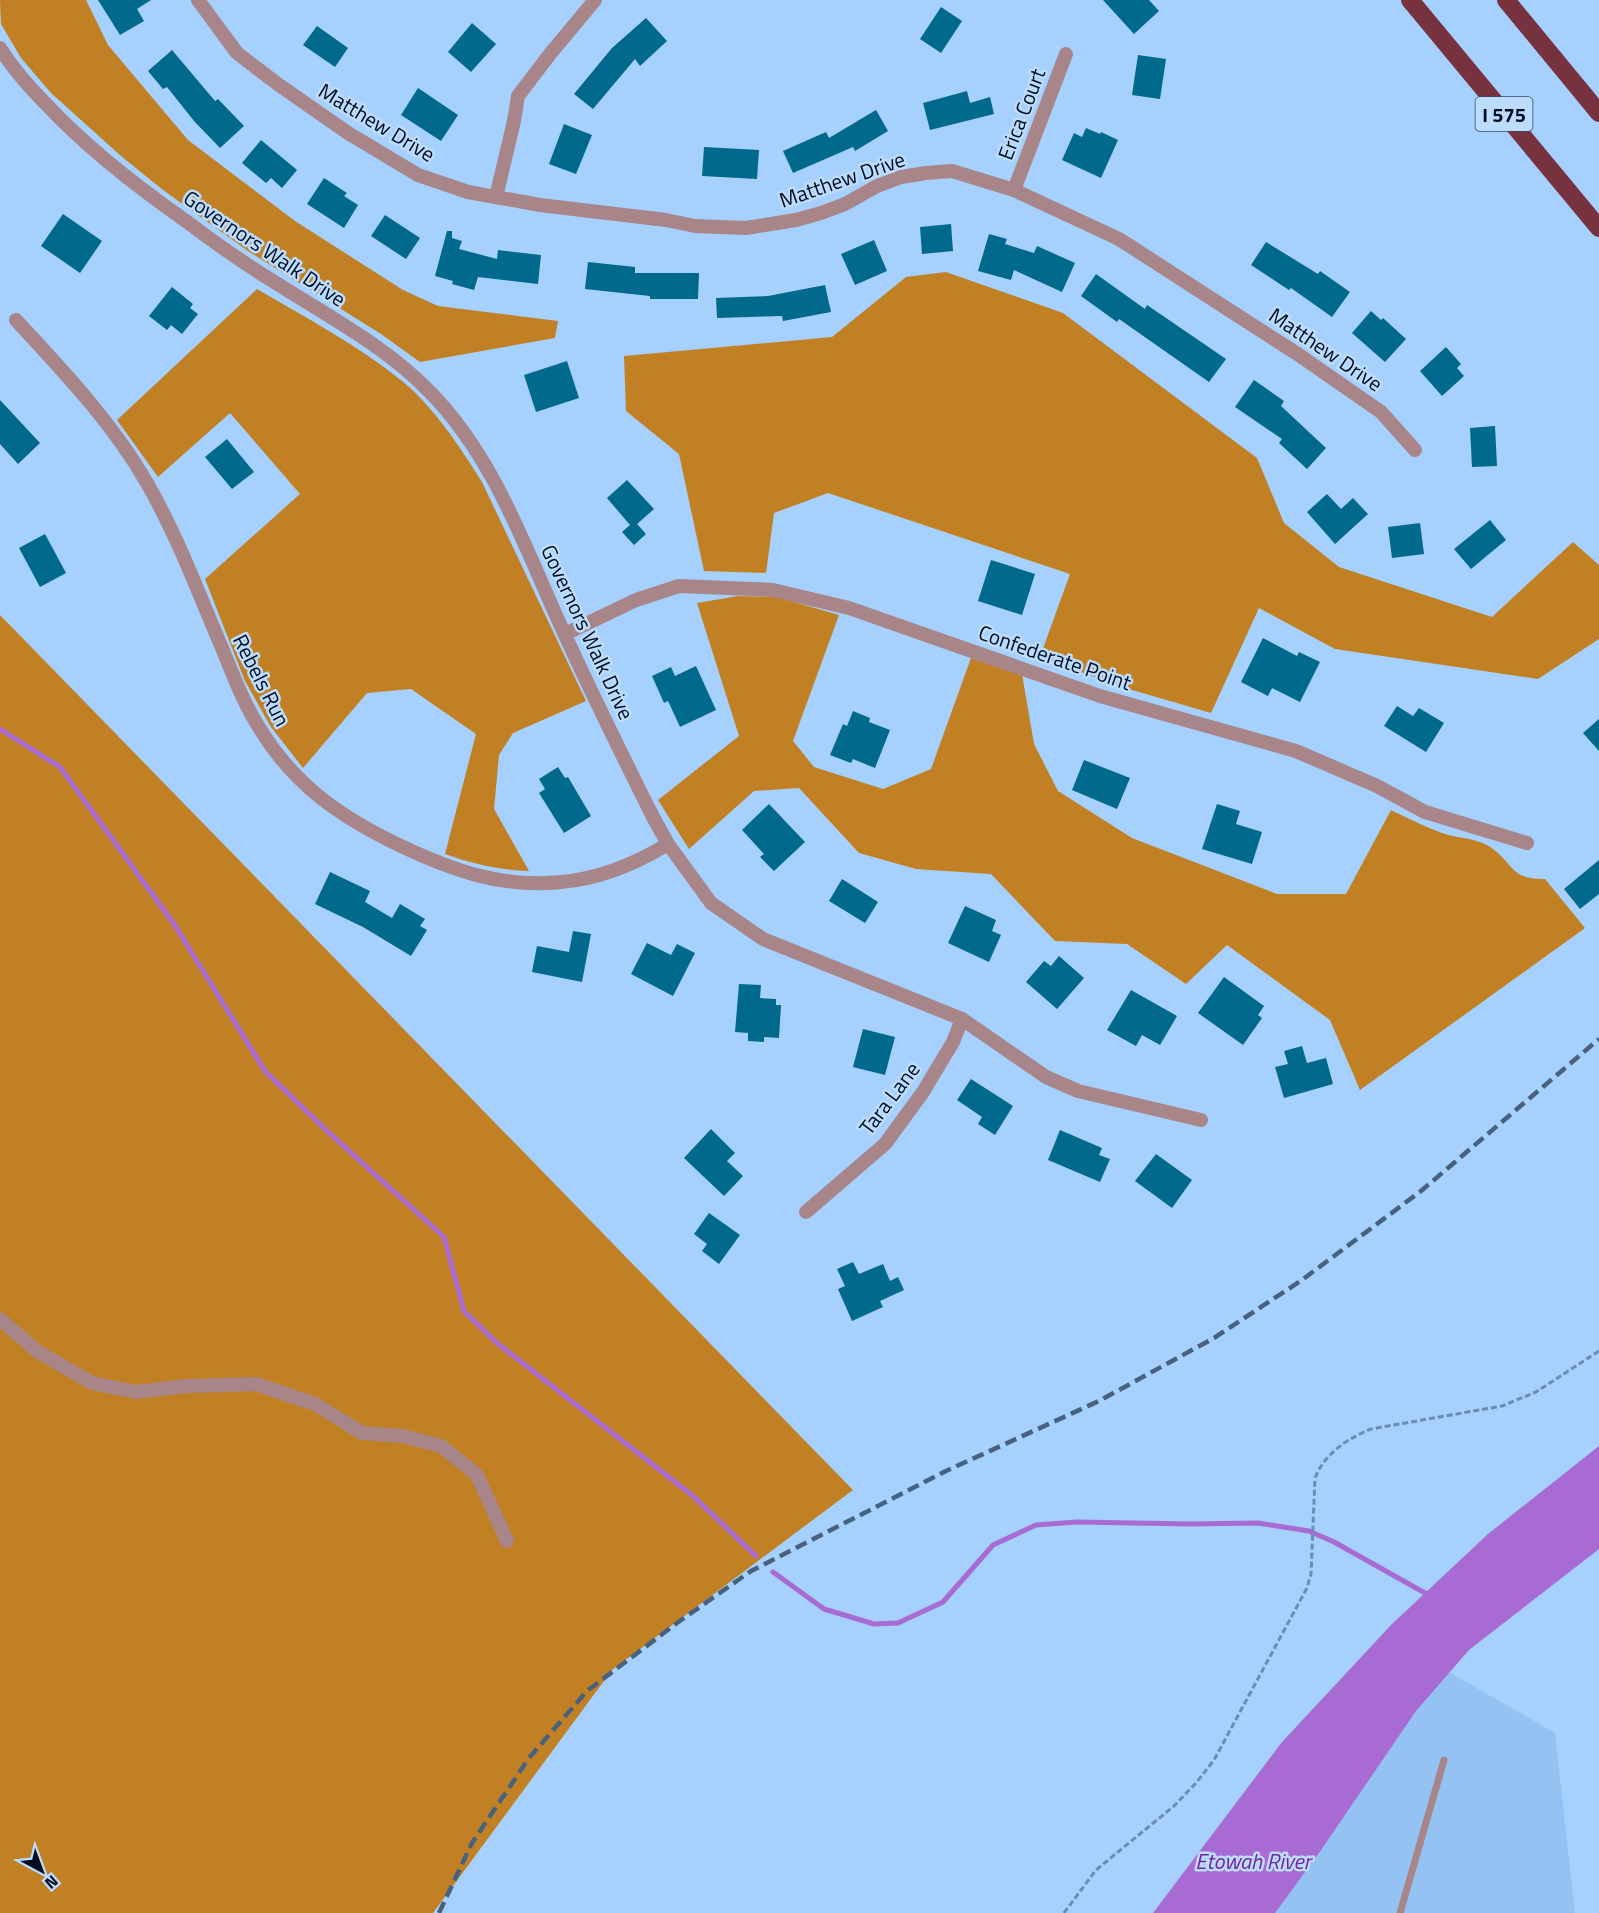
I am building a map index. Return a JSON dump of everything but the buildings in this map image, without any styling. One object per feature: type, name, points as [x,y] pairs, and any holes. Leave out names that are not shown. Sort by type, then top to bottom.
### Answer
[{"type":"highway","name":"I 575","points":[[1410,0],[1599,228]]},
{"type":"highway","points":[[1507,0],[1599,104]]},
{"type":"highway","points":[[1507,0],[1599,113]]},
{"type":"street","name":"Matthew Drive","points":[[198,0],[237,53],[279,85],[348,133],[418,175],[468,192],[540,205],[666,220],[695,226],[738,228],[772,225],[821,213],[845,204],[877,186],[901,177],[926,172],[952,171],[1014,190],[1119,239],[1299,355],[1381,412],[1415,450]]},
{"type":"street","points":[[496,197],[518,96],[595,0]]},
{"type":"street","name":"Governors Walk Drive","points":[[0,48],[30,88],[67,126],[115,169],[251,268],[372,344],[428,390],[457,421],[503,495],[565,634],[668,844],[711,903],[764,939],[962,1019],[1046,1077],[1078,1091],[1202,1120]]},
{"type":"street","name":"Erica Court","points":[[1014,190],[1066,54]]},
{"type":"street","name":"Rebels Run","points":[[16,320],[82,392],[113,432],[146,481],[170,528],[250,710],[261,730],[282,760],[304,784],[324,801],[367,829],[412,851],[457,870],[491,879],[535,883],[586,878],[621,868],[668,844]]},
{"type":"street","name":"Confederate Point","points":[[565,634],[636,600],[678,586],[773,590],[849,608],[1100,696],[1296,751],[1377,786],[1425,812],[1527,843]]},
{"type":"street","name":"Tara Lane","points":[[806,1212],[885,1144],[923,1092],[953,1042],[962,1019]]},
{"type":"street","points":[[0,1319],[37,1351],[92,1383],[136,1392],[186,1386],[256,1384],[315,1404],[362,1433],[403,1436],[441,1446],[477,1475],[507,1542]]},
{"type":"lane","points":[[1400,1913],[1444,1760]]},
{"type":"path","points":[[1064,1913],[1096,1870],[1174,1806],[1214,1760],[1307,1588],[1311,1574],[1315,1478],[1334,1450],[1353,1437],[1371,1429],[1502,1406],[1536,1392],[1599,1351]]},
{"type":"shaded area","points":[[0,0],[86,0],[108,45],[188,140],[295,221],[403,290],[438,306],[558,321],[555,338],[420,362],[381,334],[248,251],[163,190],[121,156],[51,93],[21,58],[1,24]]},
{"type":"shaded area","points":[[946,272],[1063,313],[1257,458],[1284,523],[1339,567],[1492,617],[1573,542],[1599,565],[1599,639],[1538,679],[1335,649],[1259,608],[1211,713],[1122,687],[1040,657],[1070,574],[828,493],[774,513],[766,573],[704,571],[679,454],[626,411],[624,356],[832,337],[906,277]]},
{"type":"shaded area","points":[[257,289],[331,332],[385,368],[413,391],[435,415],[482,482],[586,701],[513,733],[499,755],[494,809],[529,871],[486,866],[445,854],[476,734],[411,689],[367,693],[303,768],[271,727],[245,681],[205,579],[300,494],[230,413],[158,477],[117,420]]},
{"type":"shaded area","points":[[738,596],[777,597],[839,615],[793,741],[814,767],[883,789],[931,769],[971,658],[1022,674],[1034,744],[1058,791],[1132,838],[1277,894],[1346,894],[1391,810],[1442,833],[1487,845],[1518,873],[1545,879],[1585,928],[1360,1090],[1330,1020],[1227,945],[1186,984],[1127,944],[1055,941],[991,874],[916,869],[859,853],[799,788],[754,791],[689,849],[658,800],[739,736],[697,603]]},
{"type":"shaded area","points":[[0,615],[853,1490],[612,1670],[433,1913],[0,1913]]},
{"type":"shaded area","points":[[1433,1663],[1555,1733],[1575,1913],[1246,1913]]},
{"type":"water","name":"Etowah River","points":[[1599,1446],[1599,1549],[1469,1650],[1416,1711],[1275,1913],[1153,1913],[1282,1742],[1392,1624],[1488,1534]]},
{"type":"waterway","points":[[0,729],[60,767],[174,924],[265,1071],[444,1237],[464,1311],[497,1343],[692,1495],[756,1556]]},
{"type":"waterway","points":[[773,1572],[824,1609],[874,1624],[898,1623],[943,1602],[993,1545],[1036,1525],[1077,1522],[1258,1523],[1309,1531],[1334,1542],[1425,1593]]},
{"type":"railway","points":[[439,1913],[472,1843],[529,1758],[587,1691],[677,1623],[751,1571],[946,1471],[1099,1401],[1214,1338],[1302,1280],[1421,1191],[1599,1039]]}]
